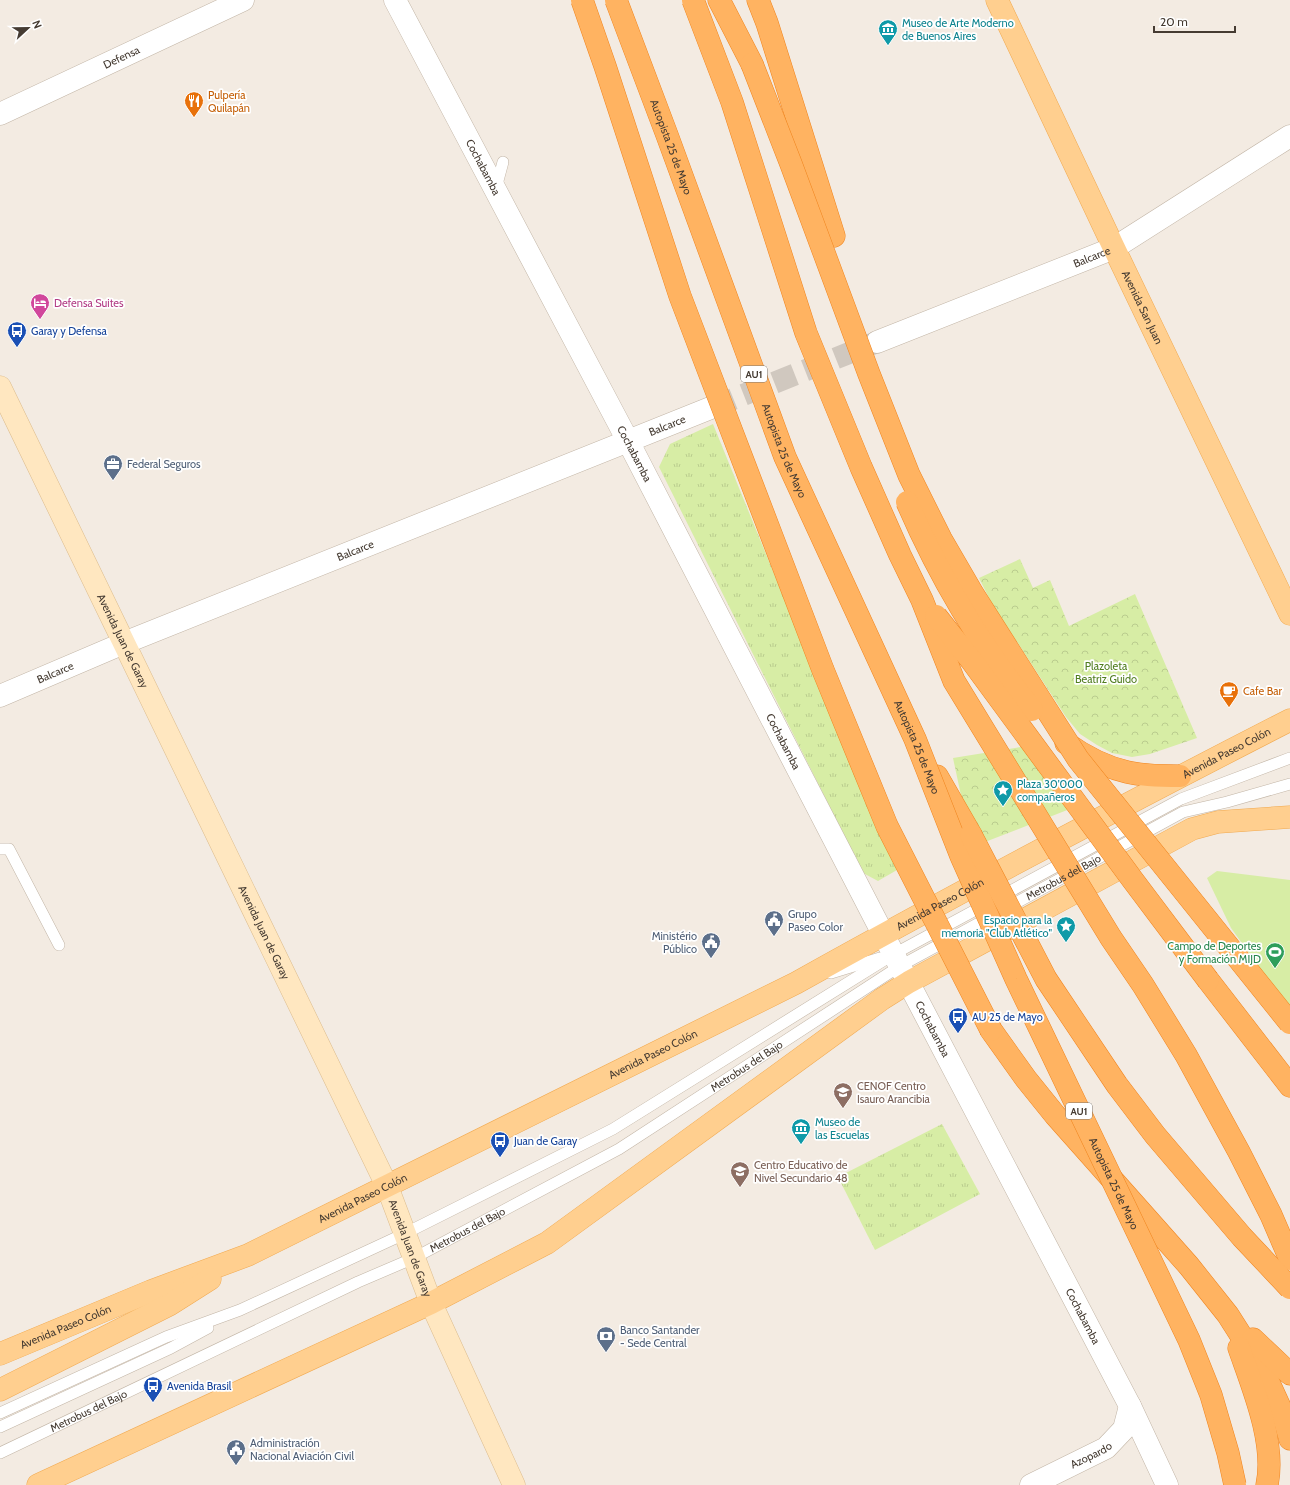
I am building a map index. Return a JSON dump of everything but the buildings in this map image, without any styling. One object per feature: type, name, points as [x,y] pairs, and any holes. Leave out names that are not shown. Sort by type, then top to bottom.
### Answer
[{"type":"highway","points":[[582,0],[680,296],[823,670],[887,826],[991,1030],[1026,1079],[1055,1115],[1189,1266],[1228,1315],[1263,1370],[1283,1414],[1290,1439]]},
{"type":"highway","name":"Autopista 25 de Mayo","points":[[616,0],[785,457],[915,739],[960,856],[1012,972],[1190,1340],[1211,1395],[1228,1453],[1235,1485]]},
{"type":"highway","points":[[693,0],[732,102],[806,333],[876,501],[922,600],[954,681],[1111,938],[1143,985],[1186,1055],[1239,1152],[1271,1215],[1290,1259]]},
{"type":"highway","points":[[719,0],[752,64],[869,374],[909,475],[941,539],[973,594],[1078,759],[1290,1023]]},
{"type":"highway","points":[[758,0],[767,22],[848,281],[864,352],[870,392],[878,425],[890,463],[920,532],[955,598],[984,644],[1015,688],[1034,712],[1055,734],[1076,750],[1101,763],[1128,772],[1158,776],[1180,776]]},
{"type":"highway","points":[[922,600],[971,660],[1132,879],[1290,1086]]},
{"type":"highway","points":[[915,739],[971,835],[1046,979],[1117,1085],[1155,1135],[1242,1237],[1290,1288]]},
{"type":"highway","points":[[1228,1315],[1290,1374]]},
{"type":"highway","points":[[1228,1315],[1259,1405],[1266,1436],[1269,1465],[1267,1485]]},
{"type":"main road","name":"Avenida San Juan","points":[[997,0],[1114,248],[1290,614]]},
{"type":"main road","name":"Avenida Juan de Garay","points":[[0,387],[387,1186],[431,1303],[514,1485]]},
{"type":"main road","name":"Avenida Paseo Colón","points":[[0,1354],[150,1291],[248,1256],[796,983],[884,934],[1180,776],[1290,720]]},
{"type":"main road","points":[[38,1485],[431,1303],[547,1243],[882,999],[901,967],[1192,829],[1218,822],[1290,817]]},
{"type":"main road","points":[[0,1390],[169,1305],[248,1256]]},
{"type":"street","name":"Defensa","points":[[0,114],[243,0]]},
{"type":"street","name":"Cochabamba","points":[[394,0],[628,441],[1130,1406],[1167,1485]]},
{"type":"street","name":"Balcarce","points":[[877,342],[1114,248],[1290,136]]},
{"type":"street","name":"Balcarce","points":[[0,696],[124,643],[713,407]]},
{"type":"street","name":"Azopardo","points":[[1031,1485],[1106,1448],[1124,1430],[1130,1406]]},
{"type":"lane","points":[[495,190],[503,162]]},
{"type":"lane","name":"Metrobus del Bajo","points":[[0,1452],[358,1282],[414,1258],[619,1149],[901,967],[1181,799],[1290,758]]},
{"type":"lane","name":"Metrobus del Bajo","points":[[0,1427],[171,1348],[240,1310],[404,1234],[613,1129],[901,967],[1183,812],[1227,802],[1290,784]]},
{"type":"lane","points":[[0,849],[9,849],[58,945]]},
{"type":"lane","name":"Metrobus del Bajo","points":[[796,983],[901,967]]},
{"type":"lane","name":"Metrobus del Bajo","points":[[849,1000],[901,967]]},
{"type":"lane","name":"Metrobus del Bajo","points":[[0,1413],[166,1338],[240,1310]]},
{"type":"green space","points":[[713,424],[884,844],[897,870],[878,881],[863,873],[659,467],[670,444]]},
{"type":"green space","name":"Plazoleta Beatriz Guido","points":[[1020,559],[1033,588],[1050,580],[1069,626],[1135,594],[1197,738],[1150,754],[1132,757],[1112,753],[1080,734],[1066,717],[991,602],[979,578]]},
{"type":"green space","points":[[1040,744],[1075,807],[972,847],[953,758]]},
{"type":"green space","name":"Campo de Deportes y Formación MIJD","points":[[1217,871],[1290,880],[1290,1010],[1231,928],[1207,878]]},
{"type":"green space","points":[[942,1124],[980,1194],[875,1250],[838,1177]]},
{"type":"tunnel","points":[[713,407],[877,342]]},
{"type":"place","name":"Museo de Arte Moderno de Buenos Aires","points":[[888,46]]},
{"type":"place","name":"Pulpería Quilapán","points":[[194,118]]},
{"type":"place","name":"Defensa Suites","points":[[40,320]]},
{"type":"place","name":"Garay y Defensa","points":[[17,348]]},
{"type":"place","name":"Federal Seguros","points":[[113,481]]},
{"type":"place","name":"Cafe Bar","points":[[1229,708]]},
{"type":"place","name":"Plaza 30'000 compañeros","points":[[1003,807]]},
{"type":"place","name":"Grupo Paseo Color","points":[[774,937]]},
{"type":"place","name":"Espacio para la memoria \"Club Atlético\"","points":[[1066,943]]},
{"type":"place","name":"Ministério Público","points":[[711,959]]},
{"type":"place","name":"Campo de Deportes y Formación MIJD","points":[[1275,969]]},
{"type":"place","name":"AU 25 de Mayo","points":[[958,1034]]},
{"type":"place","name":"CENOF Centro Isauro Arancibia","points":[[843,1109]]},
{"type":"place","name":"Museo de las Escuelas","points":[[801,1145]]},
{"type":"place","name":"Juan de Garay","points":[[500,1158]]},
{"type":"place","name":"Centro Educativo de Nivel Secundario 48","points":[[740,1188]]},
{"type":"place","name":"Banco Santander - Sede Central","points":[[606,1353]]},
{"type":"place","name":"Avenida Brasil","points":[[153,1403]]},
{"type":"place","name":"Administración Nacional Aviación Civil","points":[[236,1466]]}]
